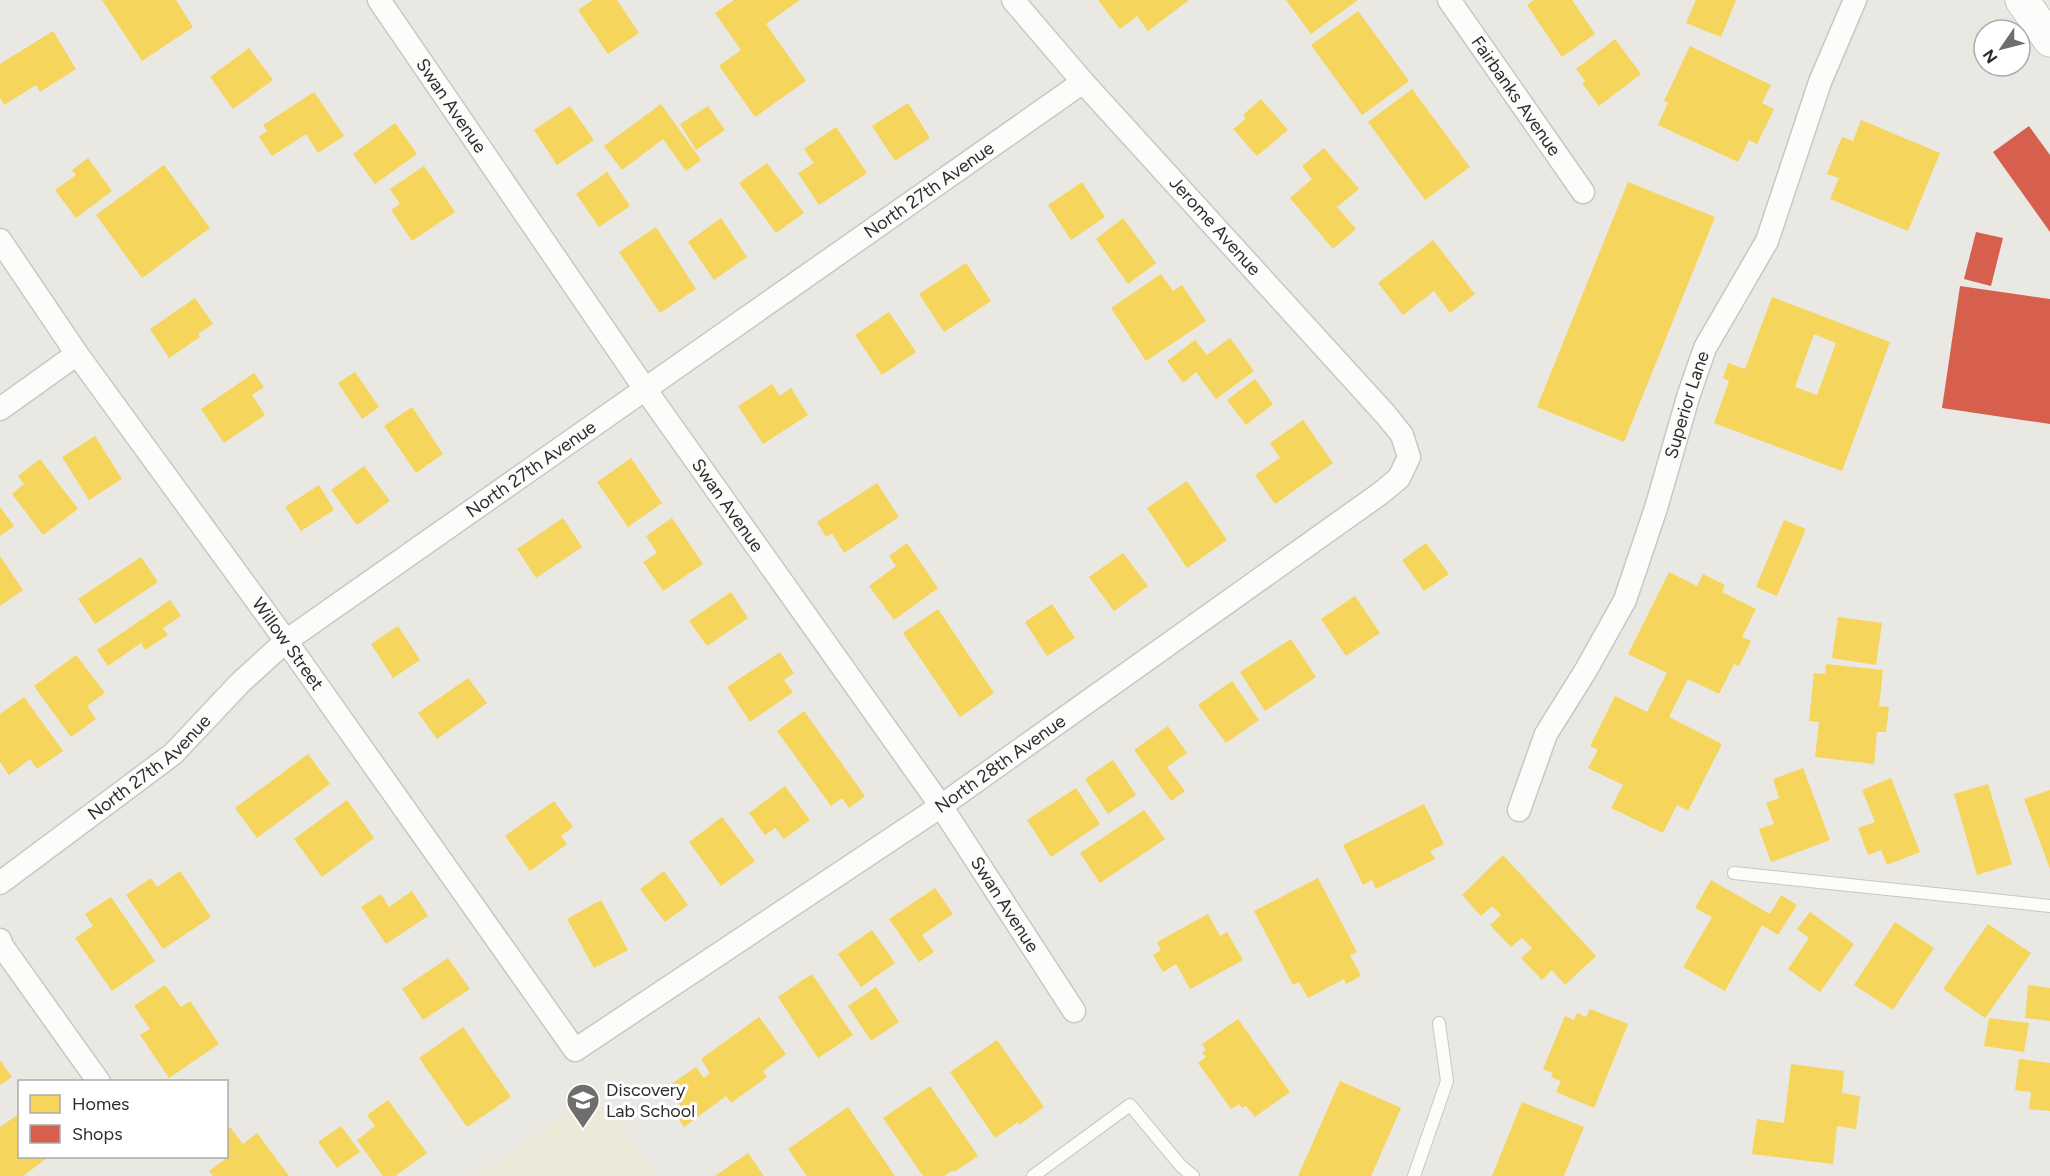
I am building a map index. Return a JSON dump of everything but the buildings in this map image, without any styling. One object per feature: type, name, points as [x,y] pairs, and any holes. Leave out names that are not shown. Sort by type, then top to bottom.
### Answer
[{"type":"street","name":"Swan Avenue","points":[[379,0],[645,388],[941,806],[1074,1011]]},
{"type":"street","name":"Jerome Avenue","points":[[1012,0],[1083,82],[1386,415],[1402,435],[1409,457]]},
{"type":"street","name":"Fairbanks Avenue","points":[[1449,0],[1583,192]]},
{"type":"street","name":"Superior Lane","points":[[1519,810],[1545,734],[1586,670],[1625,600],[1705,348],[1767,241],[1820,82],[1855,0]]},
{"type":"street","points":[[2022,0],[2050,40]]},
{"type":"street","name":"North 27th Avenue","points":[[0,883],[173,754],[240,683],[286,641],[1083,82]]},
{"type":"street","name":"Willow Street","points":[[0,240],[77,354],[286,641],[575,1050]]},
{"type":"street","points":[[0,409],[77,354]]},
{"type":"street","name":"North 28th Avenue","points":[[575,1050],[941,806],[1381,493],[1399,478],[1409,457]]},
{"type":"street","points":[[0,940],[98,1080]]},
{"type":"lane","points":[[1734,873],[2050,906]]},
{"type":"lane","points":[[1414,1176],[1448,1081],[1439,1023]]},
{"type":"lane","points":[[1033,1176],[1130,1105],[1181,1166],[1193,1176]]},
{"type":"shaded area","name":"Discovery Lab School","points":[[597,1092],[656,1176],[476,1176]]},
{"type":"place","name":"Discovery Lab School","points":[[583,1129]]}]
